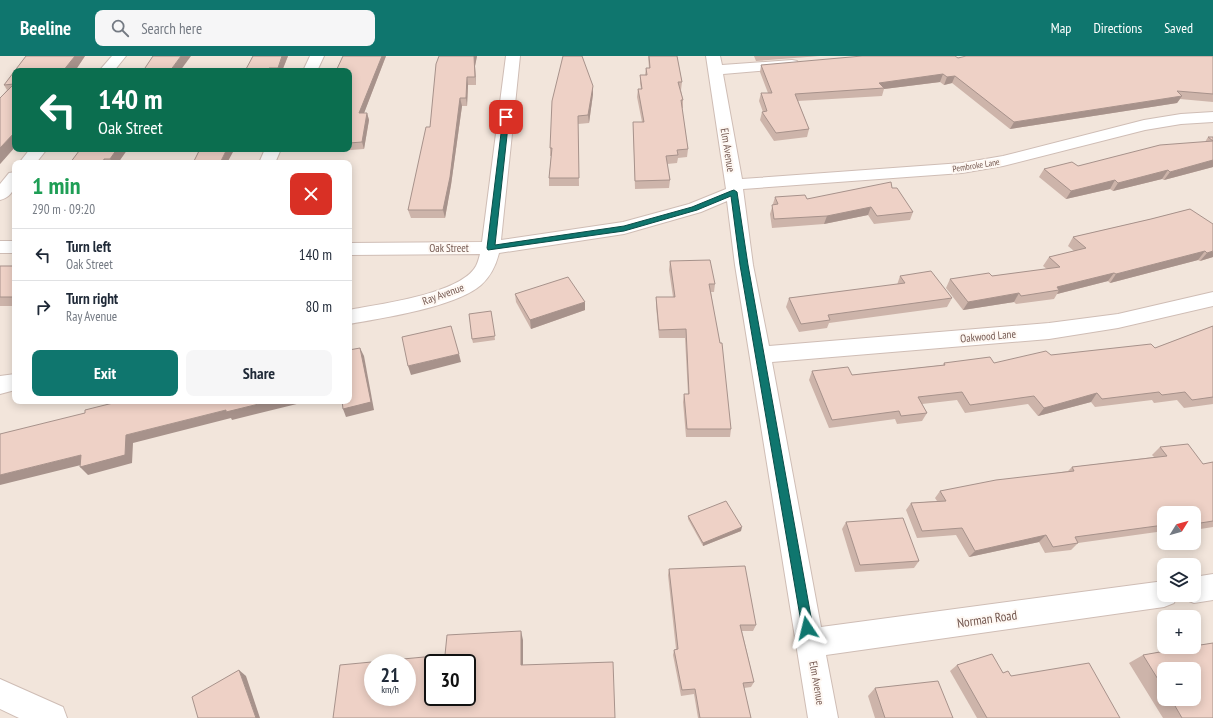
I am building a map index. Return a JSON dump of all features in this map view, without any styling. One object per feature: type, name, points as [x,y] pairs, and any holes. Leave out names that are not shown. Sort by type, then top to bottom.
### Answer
[{"type":"street","points":[[109,68],[119,56]]},
{"type":"street","points":[[311,68],[317,56]]},
{"type":"street","name":"Ray Avenue","points":[[352,316],[412,305],[445,296],[466,286],[483,272],[491,248],[513,56]]},
{"type":"street","points":[[714,63],[806,64]]},
{"type":"street","name":"Elm Avenue","points":[[714,63],[734,188],[744,265],[761,355],[823,718]]},
{"type":"street","name":"Pembroke Lane","points":[[734,188],[962,168],[1002,161],[1144,125],[1181,119],[1213,117]]},
{"type":"street","points":[[30,160],[36,152]]},
{"type":"street","points":[[0,195],[12,181]]},
{"type":"street","name":"Oak Street","points":[[352,248],[491,248],[624,228],[695,208],[734,188]]},
{"type":"street","points":[[0,247],[12,247]]},
{"type":"street","name":"Oakwood Lane","points":[[761,355],[1049,331],[1118,321],[1213,299]]},
{"type":"street","points":[[0,385],[12,383]]},
{"type":"street","points":[[1201,589],[1213,587]]},
{"type":"street","name":"Norman Road","points":[[810,643],[1157,595]]},
{"type":"street","points":[[0,694],[52,718]]},
{"type":"shaded area","points":[[0,56],[1213,56],[1213,718],[0,718]]},
{"type":"building","points":[[26,56],[75,56],[65,68],[17,68]]},
{"type":"building","points":[[153,56],[181,56],[172,68],[145,68]]},
{"type":"building","points":[[253,56],[282,56],[278,68],[247,68]]},
{"type":"building","points":[[343,56],[382,56],[359,113],[367,113],[362,142],[352,143],[352,68],[337,68]]},
{"type":"building","points":[[439,56],[474,56],[475,77],[467,77],[466,98],[460,98],[450,177],[443,210],[408,210],[426,127],[430,127],[436,64]]},
{"type":"building","points":[[563,56],[582,56],[593,86],[588,115],[578,116],[579,178],[549,178],[552,148],[550,148],[552,101]]},
{"type":"building","points":[[649,56],[677,56],[682,82],[678,82],[683,100],[681,100],[688,149],[677,150],[678,155],[666,156],[670,180],[635,181],[633,122],[644,122],[638,89],[642,89],[640,75],[647,75],[646,68],[650,68]]},
{"type":"building","points":[[862,56],[955,56],[958,58],[966,56],[1213,56],[1213,94],[1177,91],[1182,96],[1014,122],[955,76],[947,77],[943,74],[879,83],[884,88],[795,94],[809,129],[776,133],[762,112],[767,111],[761,93],[772,93],[761,65]]},
{"type":"building","points":[[12,74],[12,84],[4,85]]},
{"type":"building","points":[[12,86],[12,135],[0,148],[0,98]]},
{"type":"building","points":[[1213,141],[1213,160],[1170,172],[1168,170],[1118,183],[1115,180],[1071,191],[1044,169],[1072,162],[1078,166],[1160,145]]},
{"type":"building","points":[[78,152],[115,152],[110,159],[72,160]]},
{"type":"building","points":[[198,152],[226,152],[222,160],[194,160]]},
{"type":"building","points":[[891,182],[892,188],[897,188],[913,212],[877,216],[871,207],[827,216],[774,219],[772,205],[778,204],[775,197],[805,195],[807,199]]},
{"type":"building","points":[[1190,209],[1213,224],[1213,251],[1207,253],[1205,251],[1116,274],[1114,273],[1057,287],[1059,290],[1021,296],[1019,293],[968,302],[950,279],[989,273],[992,276],[1060,267],[1049,257],[1086,248],[1073,237]]},
{"type":"building","points":[[710,260],[715,284],[709,284],[720,343],[722,343],[731,429],[687,429],[684,394],[689,394],[686,329],[659,330],[656,297],[675,297],[670,261]]},
{"type":"building","points":[[0,266],[12,266],[12,297],[0,297]]},
{"type":"building","points":[[931,271],[952,298],[828,315],[830,320],[801,324],[789,298],[905,283],[900,276]]},
{"type":"building","points":[[568,277],[585,302],[530,320],[515,294]]},
{"type":"building","points":[[491,311],[495,336],[472,339],[469,314]]},
{"type":"building","points":[[451,326],[459,354],[408,366],[402,337]]},
{"type":"building","points":[[1213,326],[1213,397],[1192,400],[1185,392],[1162,395],[1159,392],[1102,399],[1097,393],[1044,408],[1034,396],[970,405],[962,392],[918,397],[927,413],[901,416],[899,411],[832,420],[812,371],[848,367],[852,375],[945,365],[944,363],[990,357],[994,363],[1046,351],[1051,355],[1151,344],[1155,348]]},
{"type":"building","points":[[360,348],[371,402],[343,409],[342,404],[352,404],[352,349]]},
{"type":"building","points":[[109,404],[259,404],[226,412],[226,410],[126,435],[125,455],[80,467],[81,455],[0,475],[0,434],[85,413],[85,410]]},
{"type":"building","points":[[1188,444],[1203,464],[1213,462],[1213,521],[1201,523],[1201,506],[1157,506],[1157,526],[1075,537],[1078,543],[1053,547],[1046,535],[975,551],[962,528],[922,531],[911,503],[946,501],[940,491],[996,480],[1074,471],[1072,467],[1167,456],[1160,447]]},
{"type":"building","points":[[726,501],[742,527],[703,543],[688,516]]},
{"type":"building","points":[[903,518],[919,561],[860,565],[846,522]]},
{"type":"building","points":[[745,566],[756,625],[740,625],[754,682],[743,683],[751,718],[700,718],[695,689],[682,690],[674,650],[678,649],[669,569]]},
{"type":"building","points":[[521,631],[521,665],[613,662],[615,718],[333,718],[340,665],[364,663],[364,706],[416,706],[416,658],[424,657],[424,706],[476,706],[476,654],[445,654],[447,635]]},
{"type":"building","points":[[1213,643],[1213,718],[1182,718],[1175,706],[1201,706],[1201,662],[1157,662],[1157,678],[1143,655],[1157,653],[1157,654],[1201,654],[1201,645]]},
{"type":"building","points":[[992,654],[1003,673],[1008,671],[1011,676],[1089,663],[1120,718],[987,718],[957,665]]},
{"type":"building","points":[[239,670],[256,718],[198,718],[192,697]]},
{"type":"building","points":[[938,681],[953,718],[885,718],[875,688]]},
{"type":"route","points":[[506,117],[491,248],[624,228],[695,208],[734,192],[744,265],[761,355],[807,628]]}]
